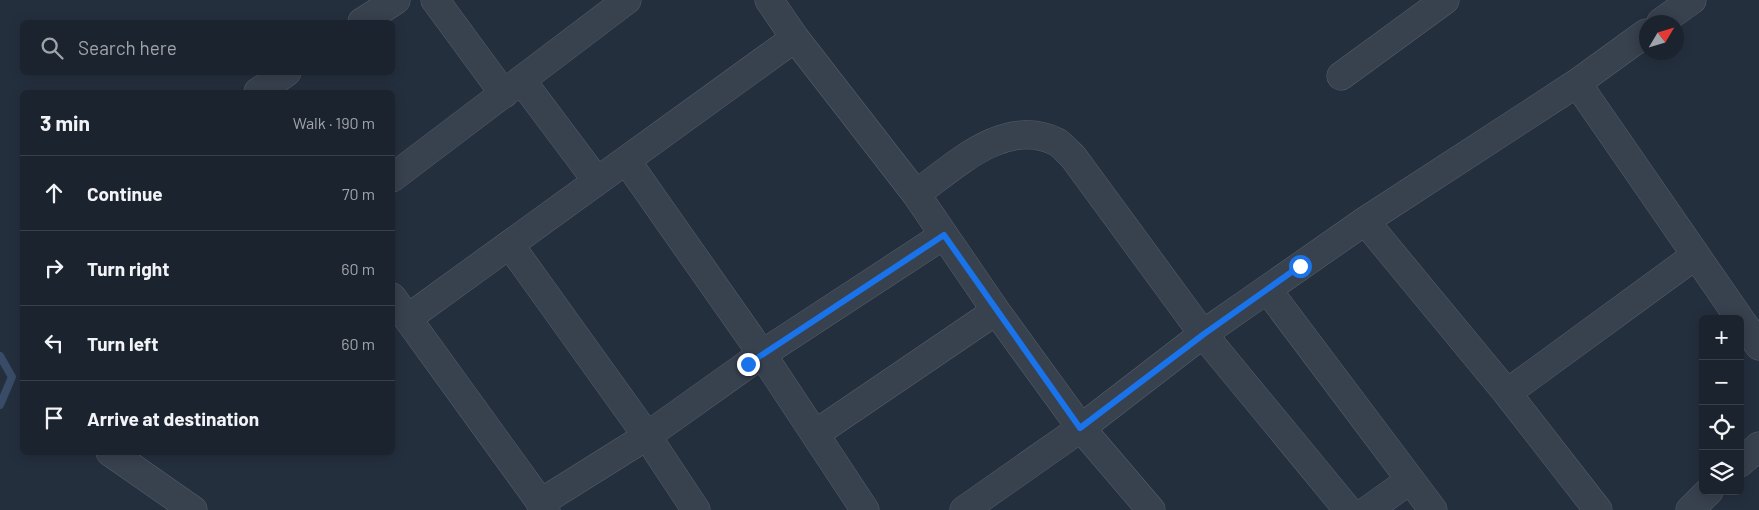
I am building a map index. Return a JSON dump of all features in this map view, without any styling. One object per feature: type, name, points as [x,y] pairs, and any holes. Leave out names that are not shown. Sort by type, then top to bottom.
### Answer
[{"type":"street","points":[[365,20],[396,0]]},
{"type":"street","points":[[435,0],[597,181]]},
{"type":"street","points":[[395,176],[627,0]]},
{"type":"street","points":[[769,0],[795,38],[916,194],[996,311],[1080,428],[1151,510]]},
{"type":"street","points":[[1341,76],[1445,0]]},
{"type":"street","points":[[1671,15],[1692,0]]},
{"type":"street","points":[[795,38],[510,245],[400,308],[543,506],[647,436],[762,354],[944,235]]},
{"type":"street","points":[[964,510],[1080,428],[1267,289],[1365,221],[1577,84],[1639,38]]},
{"type":"street","points":[[261,90],[283,75]]},
{"type":"street","points":[[1577,84],[1737,315]]},
{"type":"street","points":[[916,194],[988,143],[1008,136],[1036,136],[1058,143],[1074,158],[1204,334],[1348,510]]},
{"type":"street","points":[[626,160],[762,354],[865,510]]},
{"type":"street","points":[[1365,221],[1507,393],[1598,510]]},
{"type":"street","points":[[510,245],[647,436],[696,510]]},
{"type":"street","points":[[1507,393],[1696,255]]},
{"type":"street","points":[[1267,289],[1433,510]]},
{"type":"street","points":[[815,434],[996,311]]},
{"type":"street","points":[[1744,325],[1759,346]]},
{"type":"street","points":[[1744,459],[1759,446]]},
{"type":"street","points":[[114,455],[193,510]]},
{"type":"street","points":[[1368,510],[1410,480]]},
{"type":"street","points":[[1690,510],[1705,495]]},
{"type":"waterway","points":[[0,356],[12,377],[0,405]]},
{"type":"route","points":[[748,364],[944,235],[1080,428],[1204,334],[1300,266]]}]
